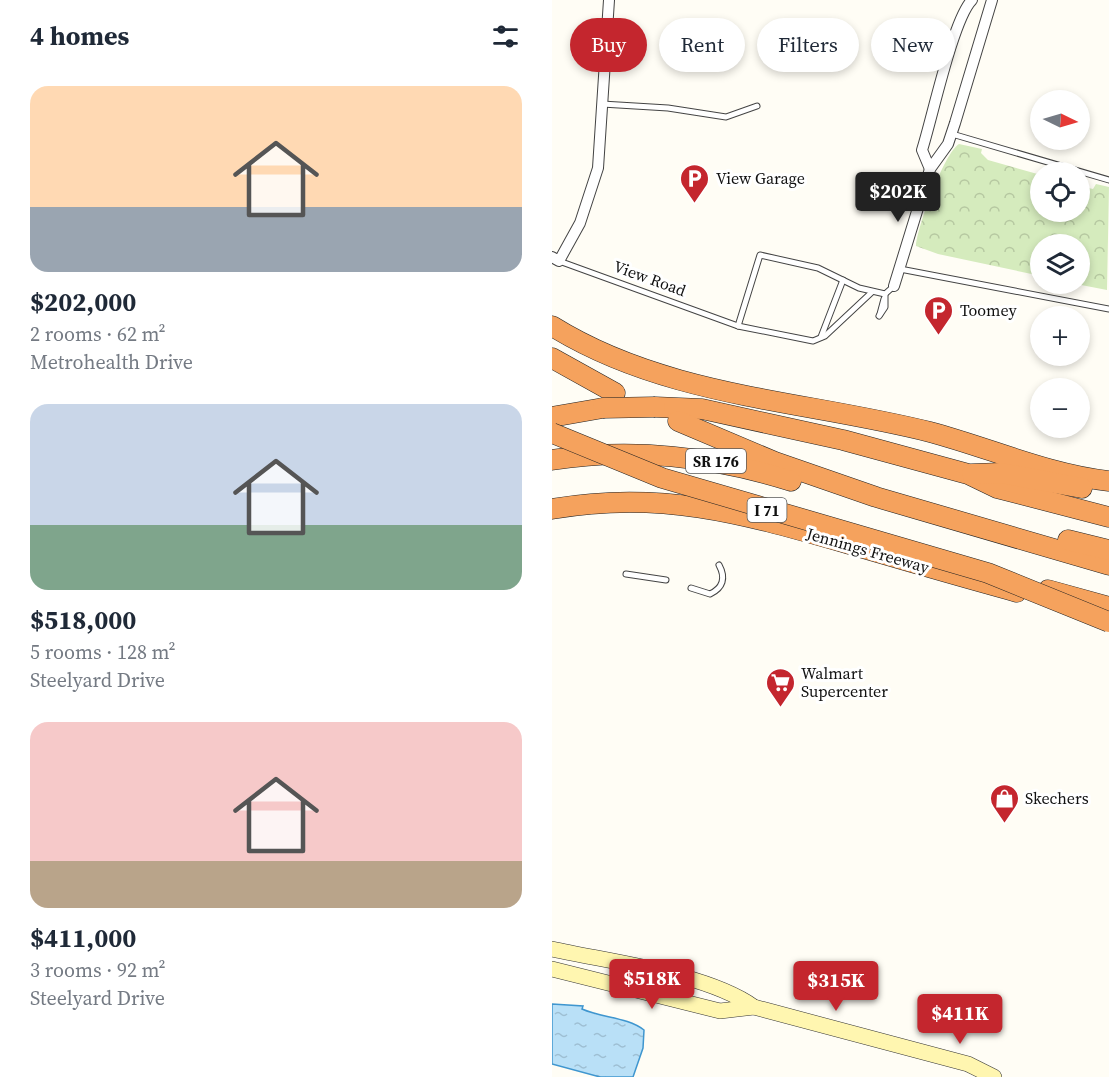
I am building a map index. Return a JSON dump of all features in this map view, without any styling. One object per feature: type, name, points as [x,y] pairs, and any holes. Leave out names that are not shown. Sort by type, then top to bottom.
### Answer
[{"type":"highway","points":[[552,326],[621,360],[690,384],[932,433],[1040,467],[1109,481]]},
{"type":"highway","points":[[552,358],[609,400],[629,405],[702,409],[832,438],[968,474],[997,488],[1109,517]]},
{"type":"highway","points":[[552,417],[609,400]]},
{"type":"highway","points":[[678,421],[741,448],[876,497],[1109,565]]},
{"type":"highway","name":"I 71","points":[[552,433],[662,478],[990,579],[1109,607]]},
{"type":"highway","points":[[741,448],[760,448],[837,474],[1109,550]]},
{"type":"highway","name":"SR 176","points":[[552,460],[623,455],[706,460],[876,497]]},
{"type":"highway","points":[[968,474],[1001,473],[1057,485],[1109,490]]},
{"type":"highway","name":"Jennings Freeway","points":[[552,509],[608,502],[653,501],[702,506],[751,516],[990,579]]},
{"type":"highway","points":[[990,579],[1109,620]]},
{"type":"highway","points":[[990,579],[1109,631]]},
{"type":"street","points":[[555,259],[580,223],[597,168],[609,0]]},
{"type":"street","points":[[930,169],[922,150],[956,32],[966,6],[972,0]]},
{"type":"street","points":[[894,286],[930,169],[941,154],[951,133],[992,0]]},
{"type":"street","points":[[552,949],[687,979],[741,998],[754,1007],[968,1064],[994,1077]]},
{"type":"street","points":[[552,969],[720,1011],[754,1007]]},
{"type":"lane","points":[[602,104],[668,108],[726,117],[738,115],[757,106]]},
{"type":"lane","points":[[951,133],[1109,180]]},
{"type":"lane","points":[[738,326],[759,255],[818,268],[885,297]]},
{"type":"lane","name":"View Road","points":[[555,259],[738,326],[813,342],[821,338]]},
{"type":"lane","points":[[900,269],[1109,309]]},
{"type":"lane","points":[[821,338],[843,280]]},
{"type":"lane","points":[[880,315],[884,313],[885,297],[894,286]]},
{"type":"lane","points":[[821,338],[872,292]]},
{"type":"lane","points":[[692,588],[710,594],[719,588],[723,578],[719,565]]},
{"type":"lane","points":[[626,574],[666,580]]},
{"type":"green space","points":[[959,144],[982,149],[981,153],[988,160],[1030,172],[1030,222],[1090,222],[1090,188],[1093,189],[1096,184],[1109,187],[1107,290],[1090,287],[1090,234],[1030,234],[1030,274],[938,254],[916,246],[932,192],[953,150]]},
{"type":"water","points":[[552,1004],[583,1006],[582,1009],[622,1020],[644,1030],[643,1048],[633,1077],[600,1077],[552,1064]]},
{"type":"place","name":"View Garage","points":[[695,204]]},
{"type":"place","name":"Toomey","points":[[939,336]]},
{"type":"place","name":"Walmart Supercenter","points":[[780,708]]},
{"type":"place","name":"Skechers","points":[[1004,824]]}]
